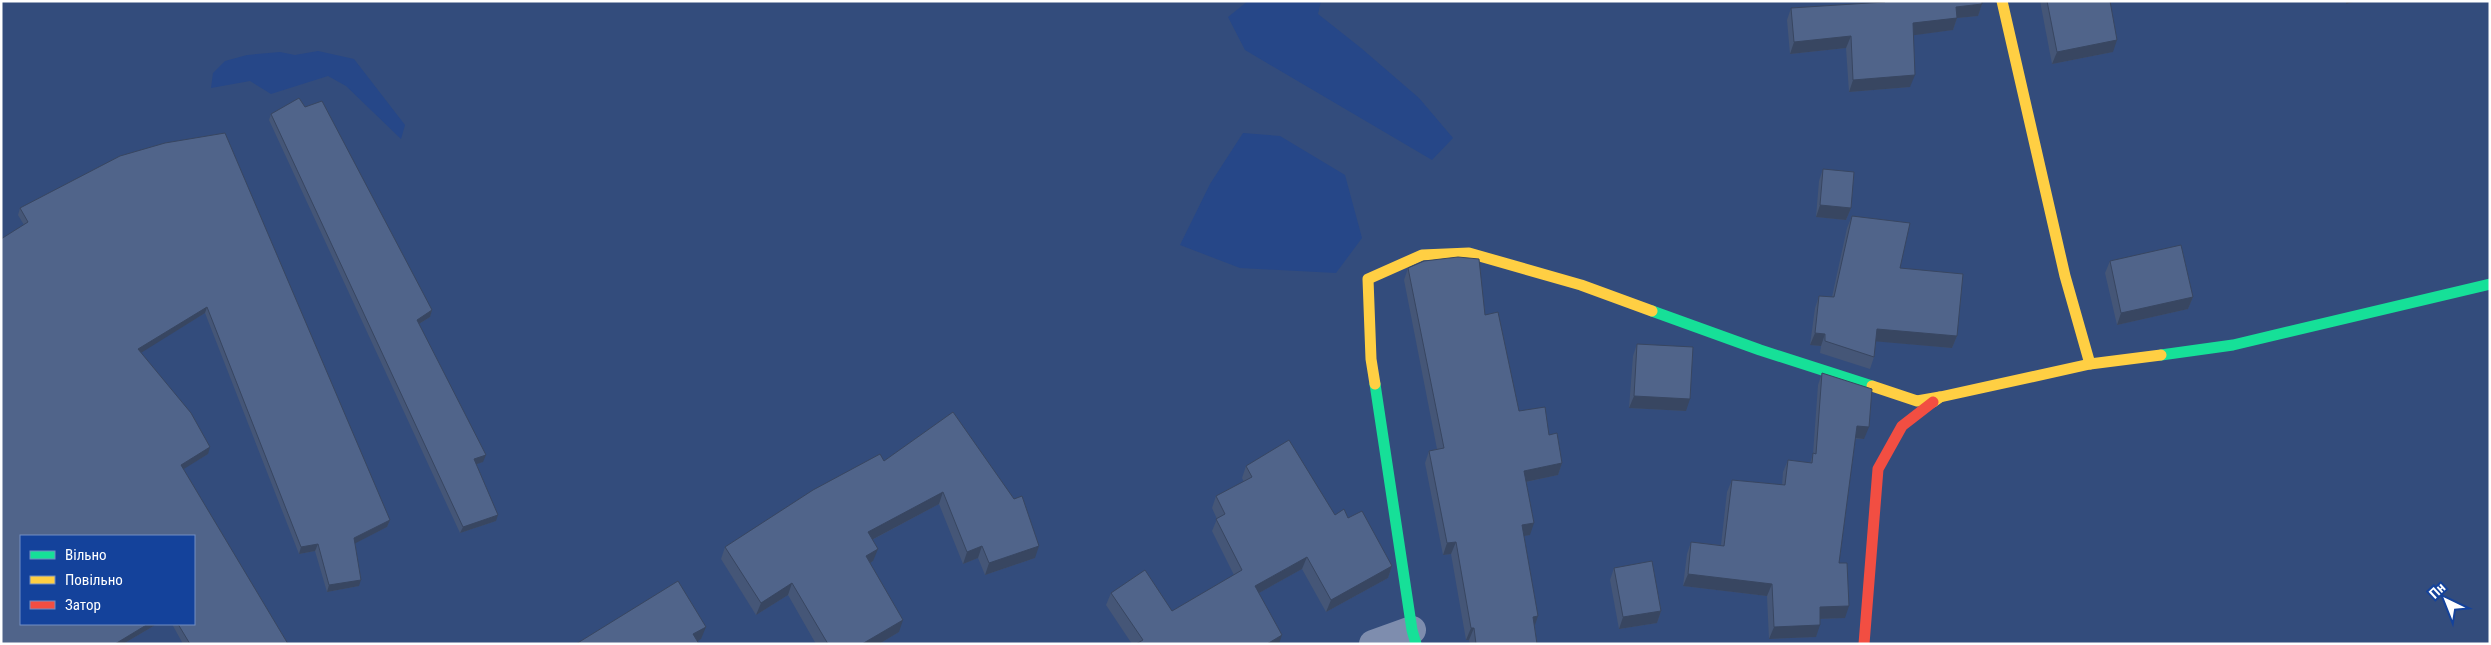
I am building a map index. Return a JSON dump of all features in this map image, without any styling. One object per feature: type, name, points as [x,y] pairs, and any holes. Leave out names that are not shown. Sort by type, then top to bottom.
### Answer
[{"type":"street","points":[[2002,1],[2065,276],[2090,364]]},
{"type":"street","points":[[1373,644],[1414,637],[1371,359],[1368,279],[1422,255],[1469,252],[1581,285],[1760,350],[1917,401],[2090,364],[2233,345],[2490,284]]},
{"type":"street","points":[[1864,644],[1878,469],[1902,426],[1940,397]]},
{"type":"water","points":[[1248,1],[1321,1],[1318,14],[1419,98],[1453,138],[1432,160],[1245,50],[1228,17]]},
{"type":"water","points":[[318,51],[354,59],[405,125],[401,139],[346,86],[328,76],[271,94],[250,81],[211,88],[213,73],[225,61],[247,55],[280,52],[295,55]]},
{"type":"water","points":[[1243,133],[1280,136],[1345,175],[1362,238],[1336,273],[1240,268],[1180,245],[1210,184]]},
{"type":"building","points":[[1886,1],[1982,1],[1982,4],[1956,7],[1957,18],[1913,23],[1915,75],[1853,80],[1851,36],[1794,42],[1791,8]]},
{"type":"building","points":[[2047,1],[2110,1],[2117,40],[2057,52]]},
{"type":"building","points":[[299,98],[305,107],[322,101],[432,310],[417,320],[486,455],[474,459],[498,515],[463,527],[271,114]]},
{"type":"building","points":[[225,133],[390,520],[354,538],[361,580],[329,585],[318,544],[301,547],[207,307],[138,349],[191,413],[210,447],[181,465],[288,644],[190,644],[179,625],[195,625],[195,535],[20,535],[20,625],[146,625],[115,644],[1,644],[1,239],[28,222],[20,208],[120,156],[165,143]]},
{"type":"building","points":[[1823,169],[1854,172],[1851,208],[1820,205]]},
{"type":"building","points":[[1852,216],[1910,223],[1900,268],[1963,274],[1957,336],[1877,329],[1874,357],[1825,341],[1825,334],[1815,333],[1819,296],[1834,297]]},
{"type":"building","points":[[2181,245],[2193,297],[2121,313],[2110,261]]},
{"type":"building","points":[[1458,257],[1479,259],[1485,315],[1498,312],[1519,411],[1545,407],[1549,435],[1557,433],[1562,463],[1524,471],[1534,523],[1522,525],[1538,616],[1533,617],[1537,644],[1476,644],[1474,628],[1471,628],[1456,542],[1447,543],[1429,451],[1444,448],[1408,268],[1424,261]]},
{"type":"building","points":[[1637,344],[1693,347],[1690,399],[1634,396]]},
{"type":"building","points":[[1822,373],[1872,389],[1869,427],[1857,426],[1839,563],[1847,563],[1849,606],[1820,607],[1820,625],[1774,627],[1772,584],[1688,574],[1691,542],[1724,546],[1732,480],[1785,485],[1788,460],[1812,463],[1813,453],[1816,454]]},
{"type":"building","points":[[953,412],[1014,499],[1022,496],[1039,546],[989,563],[982,546],[967,552],[943,492],[868,532],[878,549],[866,556],[903,620],[862,644],[828,644],[792,583],[761,603],[725,547],[813,490],[880,454],[884,461]]},
{"type":"building","points":[[1289,440],[1335,515],[1344,509],[1348,518],[1362,511],[1392,566],[1331,600],[1307,557],[1255,586],[1282,635],[1267,644],[1136,644],[1143,640],[1111,593],[1145,570],[1172,611],[1242,570],[1216,519],[1225,514],[1216,496],[1252,477],[1246,466]]},
{"type":"building","points":[[1652,561],[1661,611],[1623,617],[1614,568]]},
{"type":"building","points":[[678,581],[706,627],[693,634],[699,644],[576,644]]},
{"type":"traffic: fast","points":[[2161,355],[2233,345],[2490,284]]},
{"type":"traffic: fast","points":[[1652,311],[1760,350],[1872,386]]},
{"type":"traffic: fast","points":[[1375,384],[1412,630],[1416,644]]},
{"type":"traffic: slow","points":[[2002,1],[2065,276],[2090,364]]},
{"type":"traffic: slow","points":[[1375,384],[1371,359],[1368,279],[1422,255],[1469,253],[1581,285],[1652,311]]},
{"type":"traffic: slow","points":[[1933,402],[1940,397],[2090,364],[2161,355]]},
{"type":"traffic: slow","points":[[1872,386],[1917,401],[1940,397]]},
{"type":"traffic: jam","points":[[1864,644],[1878,469],[1902,426],[1933,402]]}]
